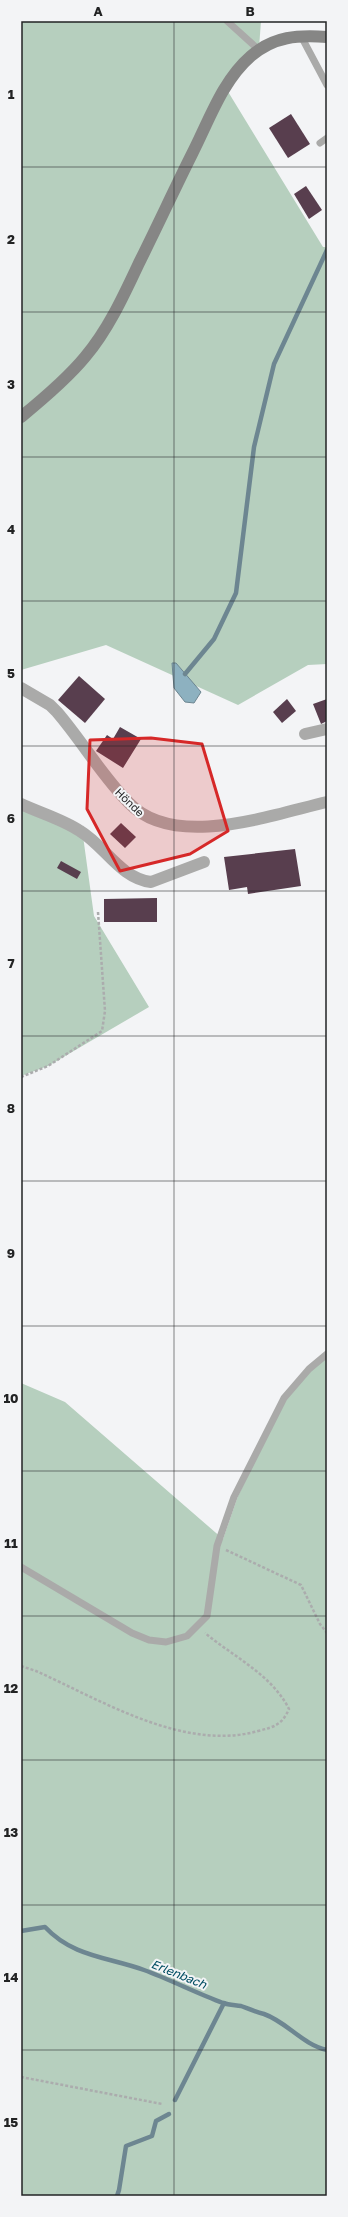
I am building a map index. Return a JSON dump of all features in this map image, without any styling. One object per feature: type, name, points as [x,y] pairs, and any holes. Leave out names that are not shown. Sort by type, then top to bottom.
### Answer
[{"type":"street","points":[[21,417],[66,378],[86,357],[122,298],[225,88],[236,71],[259,50],[279,39],[301,36],[327,37]]},
{"type":"street","name":"Hönde","points":[[21,688],[50,705],[117,790],[139,812],[158,822],[178,827],[202,828],[263,817],[327,802]]},
{"type":"street","points":[[305,734],[327,729]]},
{"type":"street","points":[[21,804],[80,831],[130,875],[142,881],[151,882],[204,862]]},
{"type":"lane","points":[[227,21],[259,50]]},
{"type":"lane","points":[[301,36],[327,85]]},
{"type":"lane","points":[[320,143],[327,138]]},
{"type":"lane","points":[[21,1568],[132,1633],[149,1640],[166,1642],[187,1636],[207,1616],[217,1546],[234,1497],[284,1398],[309,1369],[327,1354]]},
{"type":"path","points":[[21,1077],[48,1066],[102,1031],[105,1011],[98,912]]},
{"type":"path","points":[[217,1546],[301,1585],[320,1624],[327,1633]]},
{"type":"path","points":[[21,1666],[36,1671],[136,1716],[163,1726],[197,1735],[246,1735],[268,1729],[284,1721],[288,1709],[282,1695],[267,1679],[197,1627]]},
{"type":"path","points":[[21,2077],[162,2104]]},
{"type":"highlighted area","points":[[151,738],[202,744],[228,831],[190,854],[120,871],[87,809],[90,740]]},
{"type":"green space","points":[[21,21],[225,21],[256,49],[250,53],[119,296],[83,354],[21,412]]},
{"type":"green space","points":[[229,21],[261,21],[259,48]]},
{"type":"green space","points":[[227,90],[323,247],[327,247],[327,664],[308,665],[238,705],[106,645],[21,670],[21,421],[88,359]]},
{"type":"green space","points":[[21,809],[83,836],[94,916],[149,1007],[48,1066],[21,1076]]},
{"type":"green space","points":[[327,1357],[327,2196],[21,2196],[21,1383],[65,1402],[223,1539],[238,1496],[285,1399],[310,1371]]},
{"type":"water","points":[[172,663],[176,663],[201,692],[194,703],[185,702],[174,688]]},
{"type":"building","points":[[291,114],[310,144],[288,158],[269,128]]},
{"type":"building","points":[[306,186],[322,210],[309,219],[294,194]]},
{"type":"building","points":[[79,676],[105,699],[85,723],[58,700]]},
{"type":"building","points":[[287,699],[296,711],[282,723],[273,712]]},
{"type":"building","points":[[327,699],[327,721],[321,724],[313,704]]},
{"type":"building","points":[[120,727],[141,739],[123,768],[96,751],[107,735],[113,739]]},
{"type":"building","points":[[121,823],[136,837],[125,848],[110,834]]},
{"type":"building","points":[[295,849],[301,886],[248,894],[247,887],[229,890],[224,857]]},
{"type":"building","points":[[61,861],[81,872],[77,879],[57,868]]},
{"type":"building","points":[[157,898],[157,922],[104,922],[104,899]]},
{"type":"waterway","points":[[185,674],[214,639],[236,593],[254,447],[274,364],[327,250]]},
{"type":"waterway","name":"Erlenbach","points":[[21,1931],[45,1927],[67,1945],[79,1950],[144,1970],[223,2003],[241,2006],[264,2014],[280,2022],[303,2039],[327,2050]]},
{"type":"waterway","points":[[175,2100],[224,2003]]},
{"type":"waterway","points":[[117,2196],[126,2146],[152,2136],[156,2121],[169,2114]]}]
